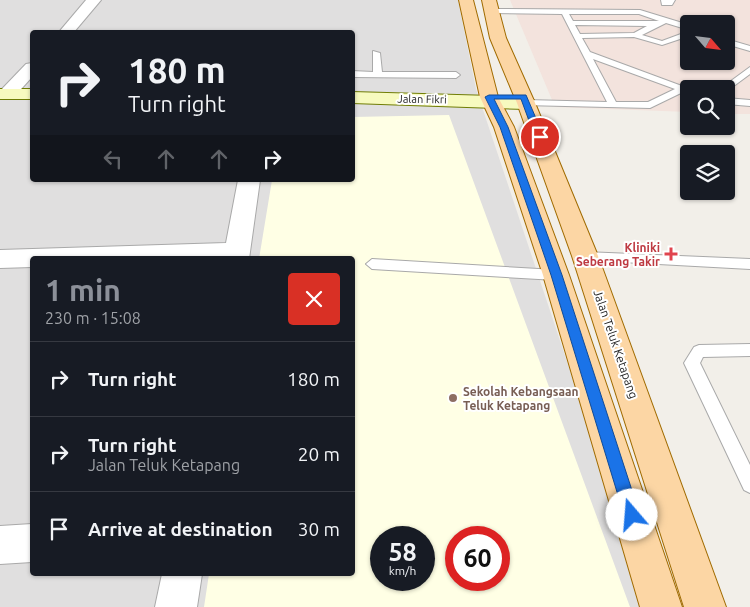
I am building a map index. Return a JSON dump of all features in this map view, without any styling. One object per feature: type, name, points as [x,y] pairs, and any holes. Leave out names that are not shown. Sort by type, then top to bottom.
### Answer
[{"type":"main road","points":[[466,0],[495,109],[556,275],[661,607]]},
{"type":"main road","name":"Jalan Teluk Ketapang","points":[[490,6],[498,38],[525,100],[586,256],[705,607]]},
{"type":"street","points":[[68,30],[92,5],[94,0]]},
{"type":"street","points":[[3,94],[30,70]]},
{"type":"street","points":[[3,94],[30,94]]},
{"type":"street","name":"Jalan Fikri","points":[[355,97],[461,100],[495,109],[525,100]]},
{"type":"street","points":[[461,100],[491,110],[495,109]]},
{"type":"street","points":[[178,256],[237,255],[249,182]]},
{"type":"street","points":[[0,259],[30,258]]},
{"type":"street","points":[[0,545],[30,543]]},
{"type":"street","points":[[176,607],[182,576]]},
{"type":"lane","points":[[490,6],[564,11],[640,12],[680,25]]},
{"type":"lane","points":[[564,11],[614,104]]},
{"type":"lane","points":[[635,35],[666,20]]},
{"type":"lane","points":[[571,23],[658,24]]},
{"type":"lane","points":[[578,36],[635,35],[664,44],[670,44],[680,38]]},
{"type":"lane","points":[[735,44],[750,49]]},
{"type":"lane","points":[[376,53],[378,74]]},
{"type":"lane","points":[[588,54],[680,88]]},
{"type":"lane","points":[[735,81],[750,70]]},
{"type":"lane","points":[[355,74],[456,75]]},
{"type":"lane","points":[[525,100],[656,104],[680,93]]},
{"type":"lane","points":[[735,102],[750,103]]},
{"type":"lane","points":[[586,256],[750,264]]},
{"type":"lane","points":[[372,264],[556,275]]},
{"type":"lane","points":[[750,350],[699,351],[692,364],[750,484]]},
{"type":"shaded area","points":[[0,0],[458,0],[476,89],[649,607],[0,607]]},
{"type":"shaded area","points":[[510,0],[750,0],[750,114],[735,114],[735,80],[680,80],[680,112],[555,107]]},
{"type":"shaded area","name":"Sekolah Kebangsaan Teluk Ketapang","points":[[449,115],[630,607],[204,607],[209,576],[355,576],[355,256],[259,256],[272,182],[355,182],[355,117]]},
{"type":"place","name":"Kliniki Seberang Takir","points":[[671,254]]},
{"type":"place","name":"Sekolah Kebangsaan Teluk Ketapang","points":[[453,398]]},
{"type":"route","points":[[540,137],[524,97],[489,97],[504,127],[556,275],[632,515]]}]
